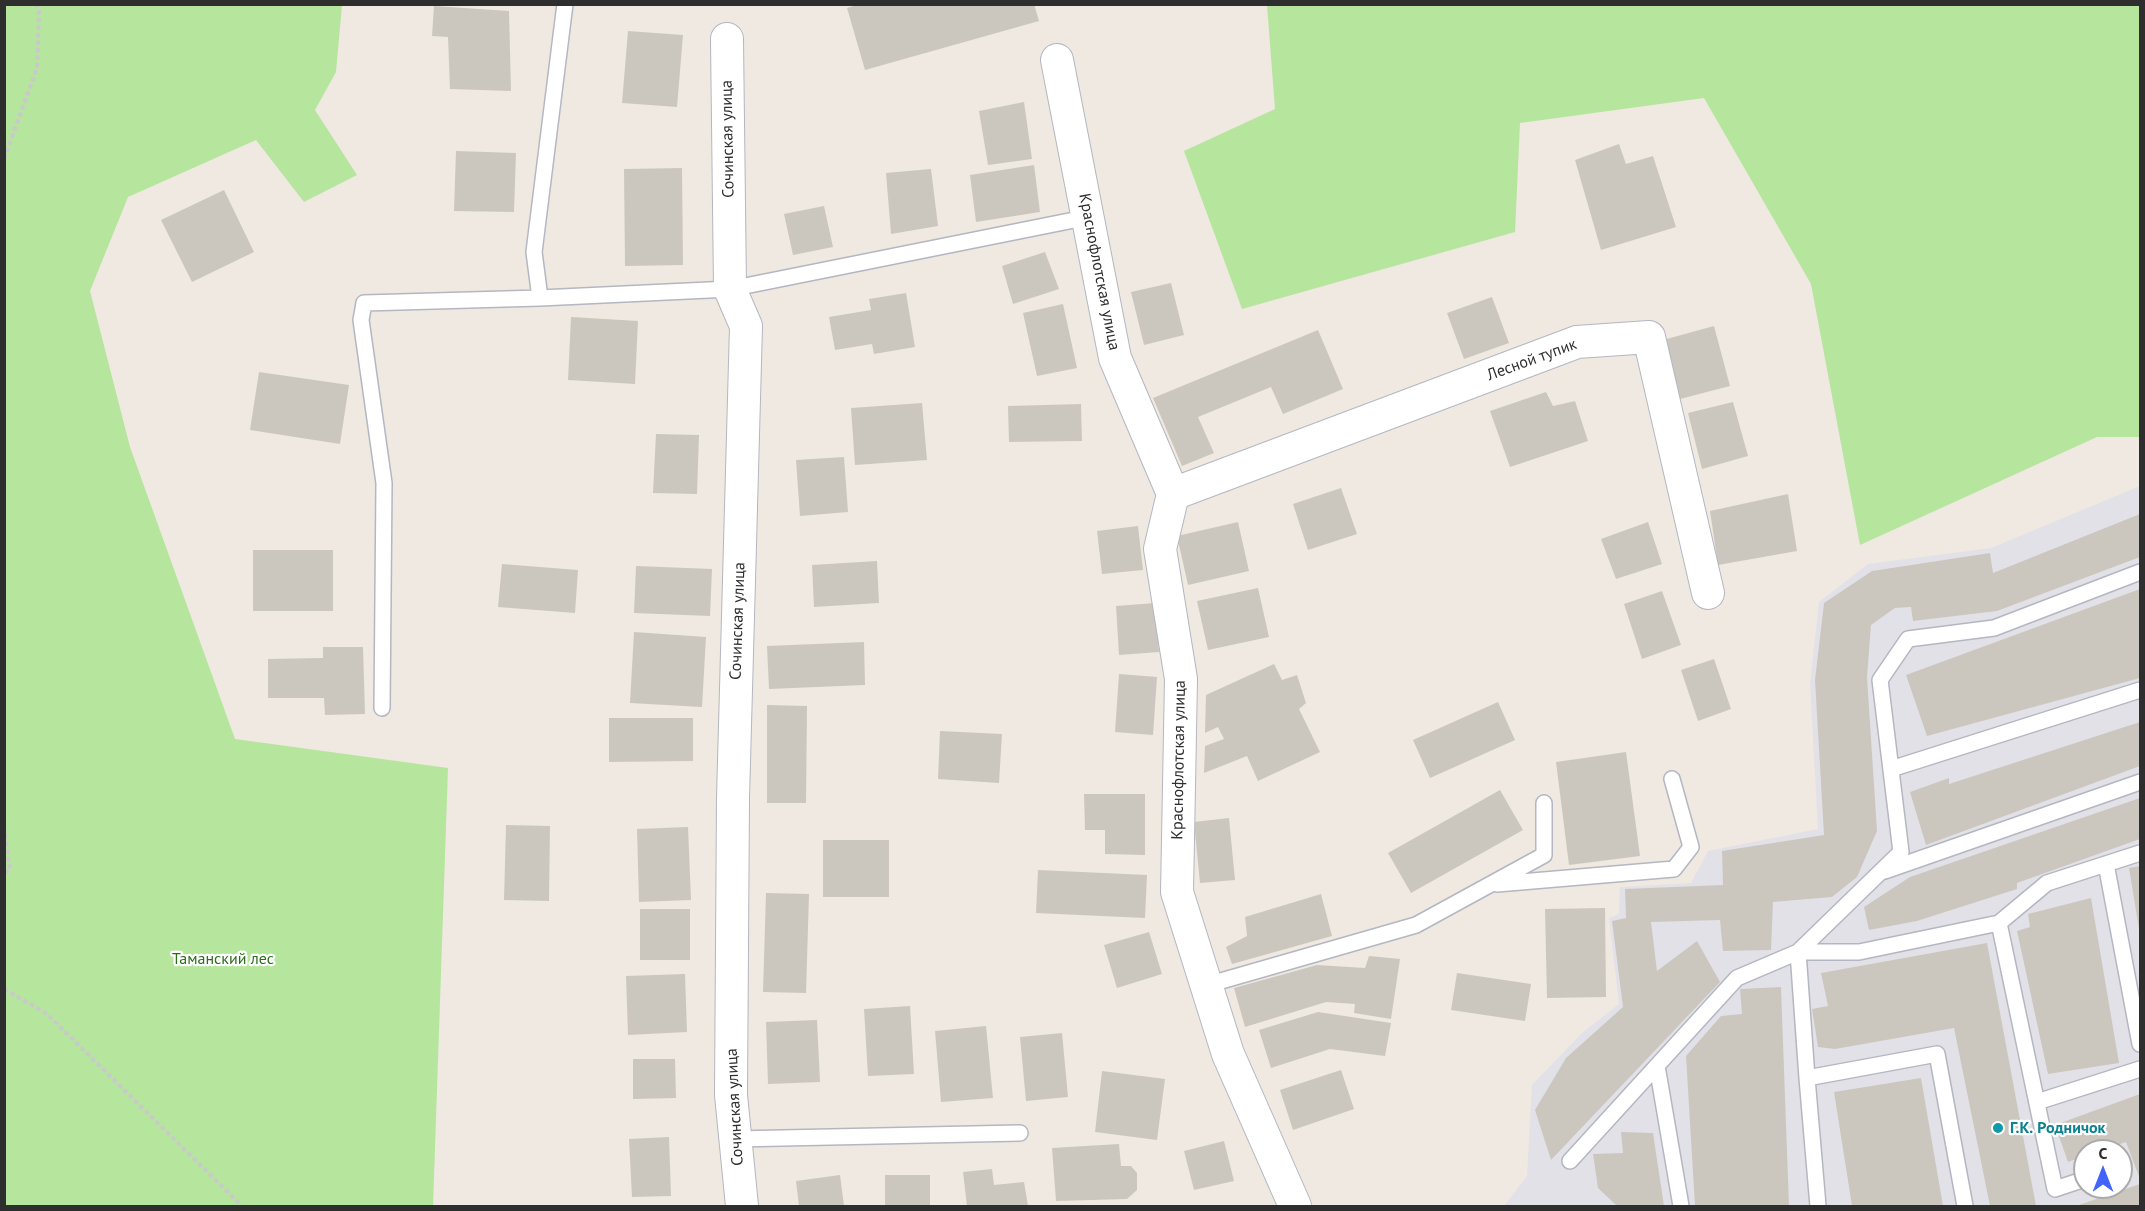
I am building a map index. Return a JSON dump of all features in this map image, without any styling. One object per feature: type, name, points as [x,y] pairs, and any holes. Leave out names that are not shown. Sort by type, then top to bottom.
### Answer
[{"type":"street","name":"Сочинская улица","points":[[727,39],[730,289],[746,326],[733,798],[731,1095],[742,1206]]},
{"type":"street","name":"Краснофлотская улица","points":[[1056,60],[1089,217],[1115,358],[1173,494],[1160,549],[1181,679],[1177,892],[1228,1054],[1295,1206]]},
{"type":"street","name":"Лесной тупик","points":[[1173,494],[1577,342],[1649,337],[1708,593]]},
{"type":"lane","points":[[540,298],[534,252],[565,4]]},
{"type":"lane","points":[[382,708],[384,483],[361,320],[364,303],[730,289],[1089,217]]},
{"type":"lane","points":[[1570,1161],[1737,978],[1798,952],[1901,852],[1880,680],[1908,639],[1994,628],[2140,572]]},
{"type":"lane","points":[[1891,769],[2140,690]]},
{"type":"lane","points":[[1491,884],[1674,869],[1691,847],[1672,779]]},
{"type":"lane","points":[[1880,873],[2140,782]]},
{"type":"lane","points":[[1207,985],[1416,925],[1544,855],[1544,803]]},
{"type":"lane","points":[[1798,952],[1858,952],[1999,923],[2047,883],[2140,853]]},
{"type":"lane","points":[[2106,864],[2140,1044]]},
{"type":"lane","points":[[1999,923],[2055,1189],[2073,1183]]},
{"type":"lane","points":[[1798,952],[1818,1206]]},
{"type":"lane","points":[[1807,1078],[1937,1054],[1965,1206]]},
{"type":"lane","points":[[1657,1066],[1681,1206]]},
{"type":"lane","points":[[2037,1102],[2140,1069]]},
{"type":"lane","points":[[735,1139],[1020,1133]]},
{"type":"path","points":[[4,159],[37,68],[39,12],[36,4]]},
{"type":"path","points":[[4,826],[10,870],[4,873]]},
{"type":"path","points":[[4,989],[47,1014],[242,1206]]},
{"type":"shaded area","name":"Г.К. Родничок","points":[[2140,486],[2140,1206],[1504,1206],[1527,1176],[1532,1085],[1582,1033],[1619,1004],[1609,918],[1619,914],[1620,887],[1691,883],[1708,851],[1818,829],[1810,684],[1819,602],[1868,564],[1991,548]]},
{"type":"green space","name":"Таманский лес","points":[[5,4],[342,5],[336,72],[315,110],[357,175],[304,202],[256,140],[128,197],[90,291],[130,447],[235,739],[448,768],[433,1206],[5,1206]]},
{"type":"green space","points":[[1267,5],[2140,5],[2140,437],[2097,437],[1860,545],[1811,284],[1704,98],[1520,123],[1515,232],[1242,309],[1184,151],[1275,109]]},
{"type":"building","points":[[860,4],[1034,4],[1039,21],[865,70],[847,8]]},
{"type":"building","points":[[434,6],[509,11],[511,91],[450,89],[448,37],[432,36]]},
{"type":"building","points":[[628,31],[683,35],[677,107],[622,103]]},
{"type":"building","points":[[1024,102],[1032,159],[988,165],[979,111]]},
{"type":"building","points":[[1619,144],[1626,164],[1653,156],[1676,227],[1601,250],[1575,160]]},
{"type":"building","points":[[456,151],[516,153],[514,212],[454,211]]},
{"type":"building","points":[[1034,165],[1040,212],[976,222],[970,175]]},
{"type":"building","points":[[682,168],[683,265],[625,266],[624,169]]},
{"type":"building","points":[[931,169],[938,226],[891,234],[886,173]]},
{"type":"building","points":[[224,190],[254,252],[192,282],[161,220]]},
{"type":"building","points":[[824,206],[833,247],[793,255],[784,214]]},
{"type":"building","points":[[1045,252],[1059,289],[1013,304],[1002,266]]},
{"type":"building","points":[[1171,283],[1184,335],[1144,345],[1131,292]]},
{"type":"building","points":[[906,293],[915,347],[874,354],[872,344],[835,350],[829,317],[871,310],[869,299]]},
{"type":"building","points":[[1492,297],[1509,343],[1464,359],[1447,313]]},
{"type":"building","points":[[1063,304],[1077,368],[1037,376],[1023,313]]},
{"type":"building","points":[[571,317],[638,321],[635,384],[568,380]]},
{"type":"building","points":[[1714,326],[1730,386],[1680,399],[1663,340]]},
{"type":"building","points":[[1318,330],[1343,389],[1283,414],[1271,387],[1198,417],[1214,453],[1182,466],[1153,398]]},
{"type":"building","points":[[259,372],[349,385],[340,444],[250,430]]},
{"type":"building","points":[[1546,392],[1553,406],[1575,401],[1588,441],[1510,467],[1490,411]]},
{"type":"building","points":[[1733,402],[1748,456],[1702,469],[1688,413]]},
{"type":"building","points":[[922,403],[927,460],[855,465],[851,408]]},
{"type":"building","points":[[1081,404],[1082,441],[1009,442],[1008,406]]},
{"type":"building","points":[[656,434],[699,435],[697,494],[653,493]]},
{"type":"building","points":[[844,457],[848,512],[800,516],[796,460]]},
{"type":"building","points":[[1341,488],[1357,534],[1308,550],[1293,504]]},
{"type":"building","points":[[1788,494],[1797,551],[1718,565],[1710,511]]},
{"type":"building","points":[[2140,514],[2140,557],[1997,611],[1913,621],[1911,607],[1895,608],[1871,625],[1867,677],[1877,831],[1857,877],[1832,897],[1773,902],[1771,950],[1723,951],[1720,920],[1651,922],[1657,971],[1697,941],[1720,982],[1551,1160],[1535,1110],[1566,1058],[1623,1007],[1612,921],[1626,918],[1625,889],[1723,885],[1722,851],[1824,835],[1815,680],[1824,603],[1872,571],[1990,553],[1993,573]]},
{"type":"building","points":[[1238,522],[1249,571],[1188,585],[1177,536]]},
{"type":"building","points":[[1648,522],[1662,564],[1616,579],[1601,539]]},
{"type":"building","points":[[1138,526],[1143,570],[1102,574],[1097,531]]},
{"type":"building","points":[[253,550],[333,550],[333,611],[253,611]]},
{"type":"building","points":[[877,561],[879,603],[814,607],[812,565]]},
{"type":"building","points":[[502,564],[578,570],[575,613],[498,607]]},
{"type":"building","points":[[636,566],[712,569],[710,616],[634,613]]},
{"type":"building","points":[[1258,588],[1269,637],[1208,650],[1197,601]]},
{"type":"building","points":[[2140,589],[2140,678],[1927,736],[1906,675]]},
{"type":"building","points":[[1662,591],[1681,645],[1642,659],[1624,604]]},
{"type":"building","points":[[1155,603],[1159,652],[1119,655],[1116,606]]},
{"type":"building","points":[[634,632],[706,637],[702,707],[630,703]]},
{"type":"building","points":[[864,642],[865,685],[769,689],[767,646]]},
{"type":"building","points":[[323,647],[363,647],[365,714],[325,715],[324,698],[268,698],[268,659],[323,658]]},
{"type":"building","points":[[1714,659],[1731,709],[1698,721],[1681,670]]},
{"type":"building","points":[[1274,664],[1282,680],[1297,675],[1306,703],[1299,709],[1320,752],[1258,781],[1247,756],[1204,773],[1205,746],[1224,739],[1218,727],[1205,733],[1206,695]]},
{"type":"building","points":[[1119,674],[1157,677],[1153,735],[1115,732]]},
{"type":"building","points":[[1498,702],[1515,740],[1430,778],[1413,740]]},
{"type":"building","points":[[767,705],[807,706],[806,803],[767,803]]},
{"type":"building","points":[[609,718],[693,718],[693,761],[609,762]]},
{"type":"building","points":[[2140,722],[2140,766],[1926,845],[1910,792],[1949,778],[1949,784]]},
{"type":"building","points":[[940,731],[1002,734],[999,783],[938,779]]},
{"type":"building","points":[[1626,752],[1640,856],[1569,865],[1556,762]]},
{"type":"building","points":[[1500,790],[1523,830],[1411,893],[1388,853]]},
{"type":"building","points":[[1084,794],[1145,794],[1145,855],[1105,854],[1105,830],[1085,830]]},
{"type":"building","points":[[2140,798],[2140,839],[2017,883],[2017,889],[1917,921],[1869,930],[1864,907],[1910,877]]},
{"type":"building","points":[[1229,818],[1235,880],[1200,883],[1194,822]]},
{"type":"building","points":[[506,825],[550,826],[549,901],[504,900]]},
{"type":"building","points":[[688,827],[691,900],[639,902],[637,829]]},
{"type":"building","points":[[823,840],[889,840],[889,897],[823,897]]},
{"type":"building","points":[[2140,866],[2140,928],[2139,929],[2129,868]]},
{"type":"building","points":[[1038,870],[1147,875],[1145,918],[1036,913]]},
{"type":"building","points":[[766,893],[809,894],[806,993],[763,992]]},
{"type":"building","points":[[1321,894],[1332,936],[1232,964],[1226,947],[1247,936],[1245,917]]},
{"type":"building","points":[[2091,898],[2119,1063],[2048,1074],[2017,931],[2030,927],[2028,914]]},
{"type":"building","points":[[1605,908],[1606,997],[1547,998],[1545,909]]},
{"type":"building","points":[[640,909],[690,909],[690,960],[640,960]]},
{"type":"building","points":[[1149,932],[1162,974],[1117,988],[1104,945]]},
{"type":"building","name":"Г.К. Родничок","points":[[1987,943],[2036,1206],[1990,1206],[1954,1028],[1835,1049],[1818,1047],[1812,1009],[1828,1006],[1821,973]]},
{"type":"building","points":[[1369,956],[1400,959],[1391,1019],[1354,1013],[1355,1004],[1326,1002],[1245,1027],[1234,988],[1317,965],[1365,968]]},
{"type":"building","points":[[1457,973],[1531,984],[1525,1021],[1451,1010]]},
{"type":"building","points":[[685,974],[687,1032],[628,1035],[626,976]]},
{"type":"building","points":[[1781,987],[1789,1206],[1695,1206],[1686,1056],[1721,1016],[1742,1014],[1740,989]]},
{"type":"building","points":[[910,1006],[914,1074],[868,1076],[864,1009]]},
{"type":"building","points":[[1318,1012],[1391,1023],[1385,1056],[1330,1049],[1271,1068],[1259,1030]]},
{"type":"building","points":[[817,1020],[820,1082],[768,1084],[766,1022]]},
{"type":"building","points":[[986,1026],[993,1098],[941,1102],[935,1031]]},
{"type":"building","points":[[1062,1033],[1068,1097],[1026,1101],[1020,1037]]},
{"type":"building","points":[[633,1059],[675,1059],[676,1098],[633,1099]]},
{"type":"building","points":[[1341,1070],[1354,1109],[1293,1130],[1280,1090]]},
{"type":"building","points":[[1102,1071],[1165,1079],[1157,1140],[1095,1132]]},
{"type":"building","points":[[1921,1078],[1943,1206],[1852,1206],[1834,1092]]},
{"type":"building","points":[[2140,1094],[2140,1179],[2133,1160],[2133,1139],[2073,1139],[2073,1160],[2068,1162],[2055,1125]]},
{"type":"building","points":[[1621,1132],[1653,1133],[1664,1206],[1617,1206],[1598,1188],[1593,1154],[1623,1153]]},
{"type":"building","points":[[669,1137],[671,1196],[632,1197],[629,1139]]},
{"type":"building","points":[[1224,1141],[1234,1181],[1194,1190],[1184,1151]]},
{"type":"building","points":[[1119,1144],[1121,1166],[1131,1166],[1137,1173],[1137,1190],[1127,1199],[1056,1201],[1052,1148]]},
{"type":"building","points":[[992,1169],[994,1185],[1024,1182],[1028,1206],[967,1206],[963,1172]]},
{"type":"building","points":[[840,1175],[844,1206],[799,1206],[796,1181]]},
{"type":"building","points":[[885,1175],[930,1175],[930,1206],[885,1206]]},
{"type":"building","points":[[2140,1184],[2140,1206],[2076,1206],[2096,1199],[2133,1199],[2133,1186]]},
{"type":"place","name":"Г.К. Родничок","points":[[1998,1128]]}]
